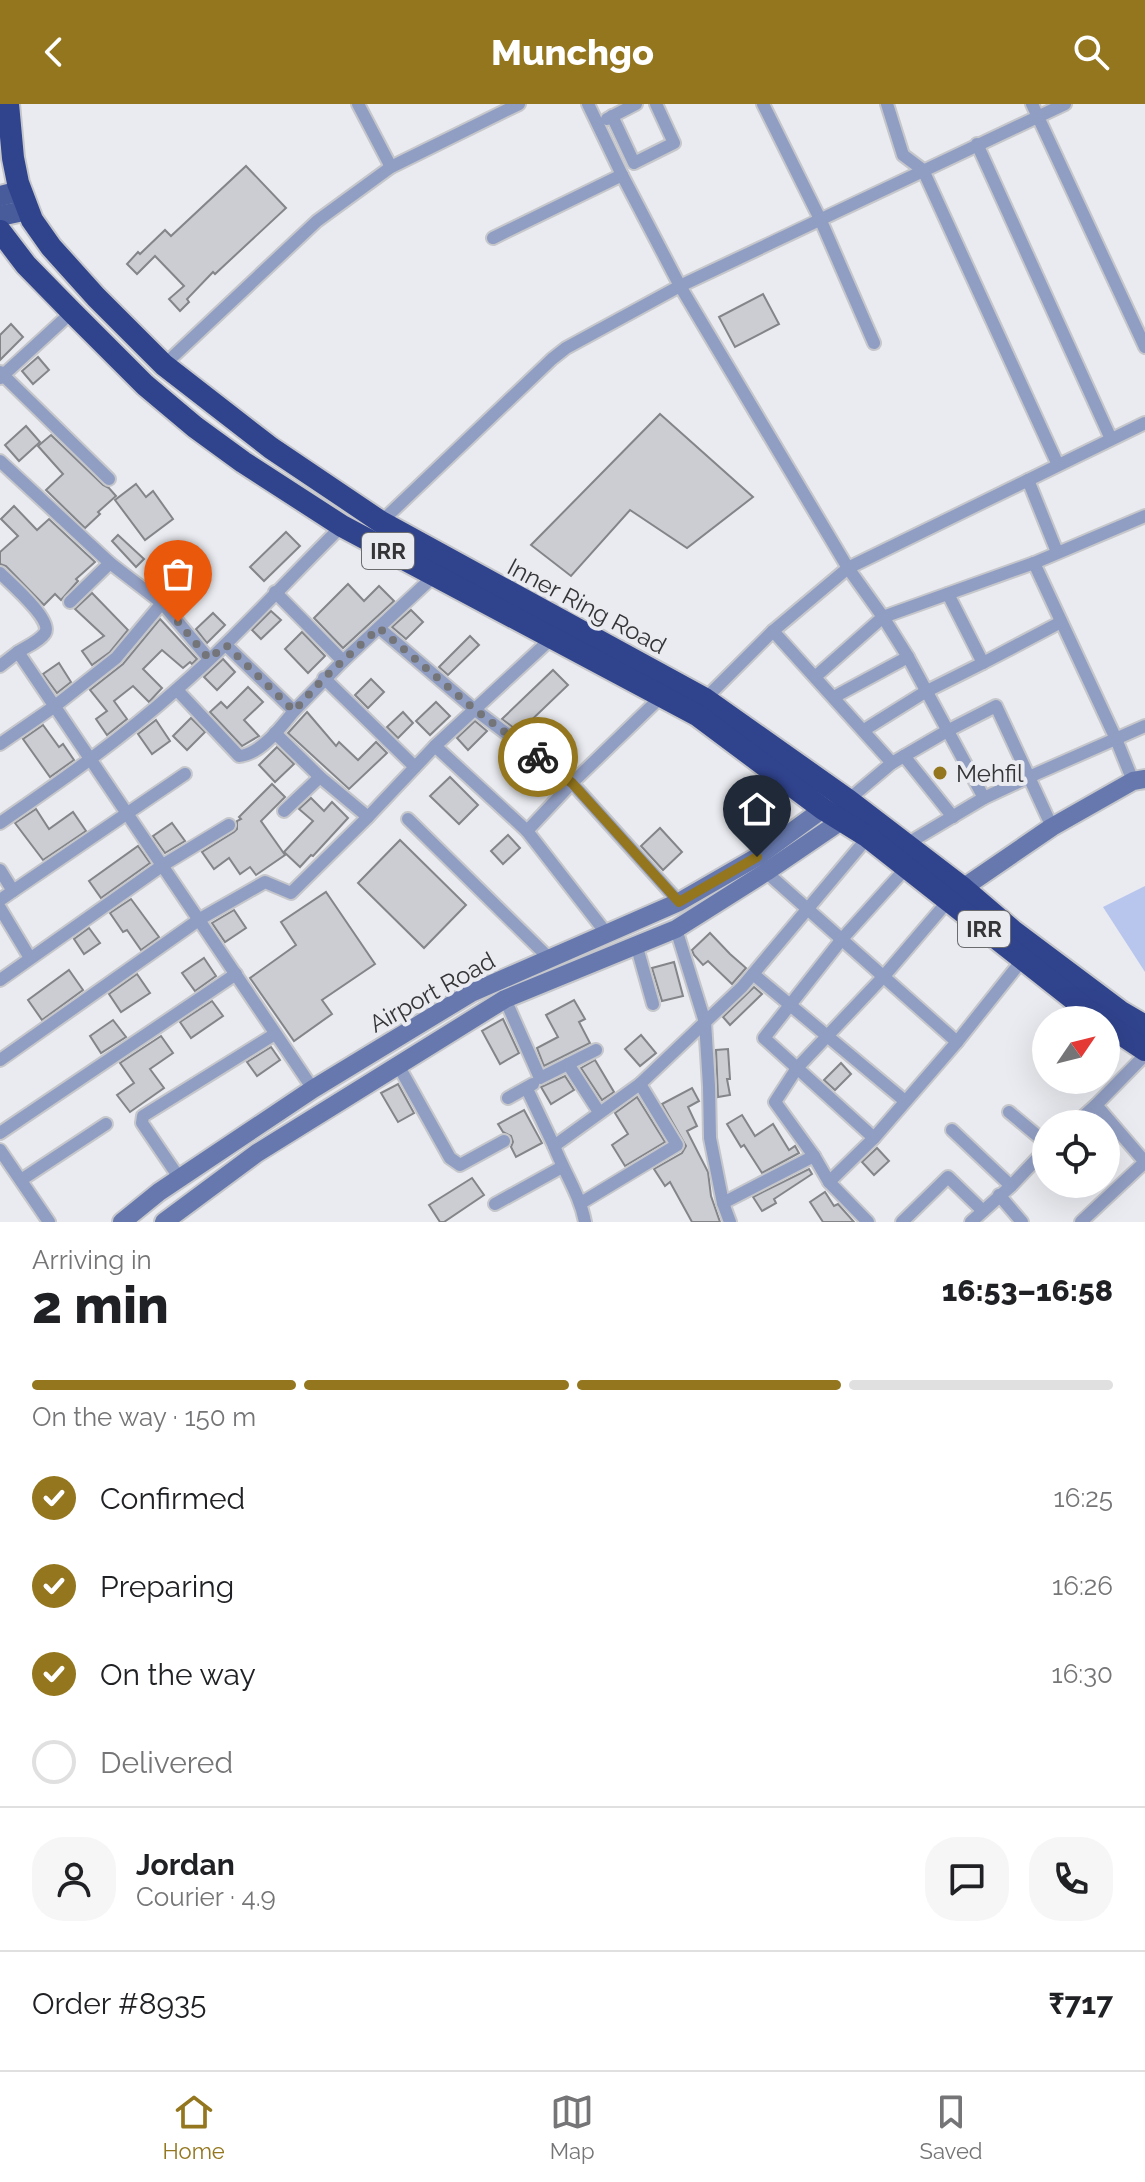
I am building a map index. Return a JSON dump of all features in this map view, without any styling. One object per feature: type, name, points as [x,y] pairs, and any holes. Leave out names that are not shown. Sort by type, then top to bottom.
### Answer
[{"type":"highway","name":"Inner Ring Road","points":[[8,104],[16,199],[51,247],[164,365],[271,448],[381,522],[705,699],[868,837],[906,856]]},
{"type":"highway","name":"Inner Ring Road","points":[[0,231],[26,265],[145,385],[243,462],[342,526],[697,715],[906,856],[955,895],[1023,959],[1089,1006]]},
{"type":"highway","name":"Inner Ring Road","points":[[955,895],[1013,931],[1092,1006]]},
{"type":"highway","name":"Inner Ring Road","points":[[1120,1012],[1145,1026]]},
{"type":"highway","name":"Inner Ring Road","points":[[1120,1031],[1145,1052]]},
{"type":"main road","points":[[0,216],[16,199]]},
{"type":"main road","points":[[955,895],[1052,827],[1139,780]]},
{"type":"main road","name":"Airport Road","points":[[164,1222],[257,1153],[505,999],[676,929],[766,872],[838,810]]},
{"type":"main road","name":"Airport Road","points":[[122,1222],[313,1089],[471,993],[679,902],[838,810]]},
{"type":"main road","points":[[313,1089],[326,1109]]},
{"type":"street","points":[[358,104],[391,167]]},
{"type":"street","points":[[164,365],[317,221],[391,167],[519,104]]},
{"type":"street","points":[[588,104],[680,286],[848,568],[908,657],[984,798]]},
{"type":"street","points":[[597,123],[636,104]]},
{"type":"street","points":[[612,116],[634,163],[674,143],[656,104]]},
{"type":"street","points":[[763,104],[821,221],[874,343]]},
{"type":"street","points":[[887,104],[903,155],[923,170],[1058,465]]},
{"type":"street","points":[[1032,104],[1145,347]]},
{"type":"street","points":[[381,522],[566,348],[680,286],[1065,104]]},
{"type":"street","points":[[977,144],[1111,439]]},
{"type":"street","points":[[493,238],[622,175]]},
{"type":"street","points":[[72,312],[1,375],[109,479]]},
{"type":"street","points":[[705,699],[773,631],[848,568],[1145,423]]},
{"type":"street","points":[[0,461],[110,563],[162,603],[209,659]]},
{"type":"street","points":[[1028,480],[1057,552]]},
{"type":"street","points":[[815,677],[883,617],[1034,563],[1144,518]]},
{"type":"street","points":[[0,823],[91,760],[177,690],[226,645],[342,526]]},
{"type":"street","points":[[70,602],[110,563]]},
{"type":"street","points":[[1034,563],[1116,739],[1139,780]]},
{"type":"street","points":[[0,573],[39,613],[47,626],[43,637],[0,666]]},
{"type":"street","points":[[177,690],[239,756],[249,755],[275,733],[324,678],[434,576]]},
{"type":"street","points":[[275,592],[343,661]]},
{"type":"street","points":[[948,594],[983,663]]},
{"type":"street","points":[[0,744],[116,658],[162,603]]},
{"type":"street","points":[[864,730],[925,692],[1061,622]]},
{"type":"street","points":[[379,628],[474,709],[572,783],[679,902]]},
{"type":"street","points":[[773,631],[892,763]]},
{"type":"street","points":[[0,1060],[200,919],[265,882],[291,893],[435,746],[552,638]]},
{"type":"street","points":[[226,645],[294,711]]},
{"type":"street","points":[[18,652],[313,1089]]},
{"type":"street","points":[[834,697],[908,657]]},
{"type":"street","points":[[324,678],[415,767]]},
{"type":"street","points":[[527,831],[663,695]]},
{"type":"street","points":[[838,810],[892,763],[996,706],[1052,827]]},
{"type":"street","points":[[874,1138],[764,1038],[906,856],[953,817],[984,798],[1145,726]]},
{"type":"street","points":[[275,733],[320,777],[368,817]]},
{"type":"street","points":[[435,746],[527,831],[607,934]]},
{"type":"street","points":[[904,756],[953,817]]},
{"type":"street","points":[[0,900],[185,774]]},
{"type":"street","points":[[284,811],[320,777]]},
{"type":"street","points":[[408,819],[550,959]]},
{"type":"street","points":[[0,980],[163,865],[229,825]]},
{"type":"street","points":[[554,1146],[640,1084],[742,987],[868,837]]},
{"type":"street","points":[[0,870],[13,891]]},
{"type":"street","points":[[766,872],[957,1042]]},
{"type":"street","points":[[868,1222],[829,1182],[775,1102],[797,1068],[955,895]]},
{"type":"street","points":[[0,908],[30,958]]},
{"type":"street","points":[[676,929],[705,1022],[710,1138],[723,1203],[730,1222]]},
{"type":"street","points":[[636,944],[653,1004]]},
{"type":"street","points":[[829,1182],[874,1138],[1023,959]]},
{"type":"street","points":[[0,1133],[236,974]]},
{"type":"street","points":[[753,974],[905,1101]]},
{"type":"street","points":[[505,999],[540,1078]]},
{"type":"street","points":[[180,1179],[142,1123],[143,1116],[275,1034]]},
{"type":"street","points":[[508,1098],[596,1050]]},
{"type":"street","points":[[1090,1110],[1145,1052]]},
{"type":"street","points":[[568,1064],[599,1112]]},
{"type":"street","points":[[398,1065],[450,1158],[460,1165],[504,1141]]},
{"type":"street","points":[[581,1203],[677,1145],[640,1084]]},
{"type":"street","points":[[527,1089],[581,1203],[585,1222]]},
{"type":"street","points":[[1081,1222],[1096,1217],[1145,1162],[1096,1105]]},
{"type":"street","points":[[1009,1112],[1032,1131]]},
{"type":"street","points":[[21,1180],[106,1124]]},
{"type":"street","points":[[952,1130],[1011,1186]]},
{"type":"street","points":[[0,1150],[49,1222]]},
{"type":"street","points":[[723,1203],[814,1156]]},
{"type":"street","points":[[971,1222],[1032,1164]]},
{"type":"street","points":[[495,1204],[562,1167]]},
{"type":"street","points":[[902,1222],[948,1177],[983,1211]]},
{"type":"street","points":[[999,1195],[1022,1222]]},
{"type":"shaded area","points":[[1145,886],[1145,972],[1103,907]]},
{"type":"building","points":[[246,166],[286,208],[215,274],[213,272],[187,299],[189,302],[180,311],[169,299],[184,286],[155,256],[137,274],[127,264],[165,230],[171,236]]},
{"type":"building","points":[[763,294],[779,324],[735,347],[719,317]]},
{"type":"building","points":[[11,324],[23,337],[0,360],[0,335]]},
{"type":"building","points":[[38,357],[49,370],[33,384],[22,371]]},
{"type":"building","points":[[660,414],[753,497],[687,548],[630,510],[571,576],[531,545]]},
{"type":"building","points":[[26,426],[40,442],[19,461],[5,445]]},
{"type":"building","points":[[51,435],[116,496],[85,528],[46,490],[63,474],[38,446]]},
{"type":"building","points":[[136,484],[146,497],[153,491],[173,519],[145,540],[115,500]]},
{"type":"building","points":[[14,506],[37,530],[49,519],[95,562],[76,579],[78,581],[61,600],[55,594],[44,605],[6,566],[0,564],[0,552],[18,536],[1,519]]},
{"type":"building","points":[[286,532],[300,546],[264,581],[250,567]]},
{"type":"building","points":[[118,535],[144,559],[136,567],[112,541]]},
{"type":"building","points":[[173,567],[182,577],[164,594],[151,580],[158,573],[162,577]]},
{"type":"building","points":[[348,584],[364,601],[379,586],[394,601],[343,648],[314,618]]},
{"type":"building","points":[[92,593],[128,630],[110,652],[92,665],[82,651],[104,636],[75,609]]},
{"type":"building","points":[[411,610],[423,622],[406,639],[392,627]]},
{"type":"building","points":[[271,611],[281,620],[261,639],[252,630]]},
{"type":"building","points":[[213,613],[225,625],[207,643],[196,629]]},
{"type":"building","points":[[160,619],[197,659],[183,668],[162,650],[143,669],[162,688],[149,702],[133,686],[114,701],[127,719],[107,735],[96,719],[107,711],[90,690],[123,664]]},
{"type":"building","points":[[302,632],[325,656],[308,673],[285,649]]},
{"type":"building","points":[[470,636],[479,645],[448,675],[439,667]]},
{"type":"building","points":[[223,659],[235,672],[217,690],[204,677]]},
{"type":"building","points":[[59,663],[71,682],[57,693],[43,674]]},
{"type":"building","points":[[553,670],[568,685],[519,732],[502,719]]},
{"type":"building","points":[[371,679],[384,692],[368,708],[355,695]]},
{"type":"building","points":[[248,687],[263,702],[244,720],[259,736],[242,746],[210,712],[221,702],[227,708]]},
{"type":"building","points":[[436,702],[450,716],[430,735],[416,721]]},
{"type":"building","points":[[307,712],[336,746],[339,742],[358,760],[376,742],[387,753],[349,789],[288,733]]},
{"type":"building","points":[[403,712],[413,723],[398,738],[387,727]]},
{"type":"building","points":[[191,718],[205,732],[187,750],[173,736]]},
{"type":"building","points":[[156,720],[170,741],[152,754],[138,734]]},
{"type":"building","points":[[475,721],[487,731],[468,750],[457,738]]},
{"type":"building","points":[[43,725],[59,747],[63,744],[74,760],[50,777],[23,739]]},
{"type":"building","points":[[277,747],[294,764],[275,782],[259,765]]},
{"type":"building","points":[[450,777],[478,805],[459,824],[430,796]]},
{"type":"building","points":[[272,784],[285,797],[261,821],[285,855],[256,875],[250,867],[240,874],[229,858],[214,869],[202,852],[234,832],[237,821],[241,819],[239,817]]},
{"type":"building","points":[[311,798],[324,811],[332,802],[348,818],[300,867],[284,852],[313,821],[299,809]]},
{"type":"building","points":[[36,809],[49,829],[73,812],[86,831],[43,860],[15,823]]},
{"type":"building","points":[[172,823],[185,841],[165,853],[153,836]]},
{"type":"building","points":[[660,828],[682,852],[663,870],[641,846]]},
{"type":"building","points":[[508,835],[520,848],[503,864],[491,851]]},
{"type":"building","points":[[400,840],[466,905],[424,948],[358,883]]},
{"type":"building","points":[[138,846],[150,863],[101,898],[89,881]]},
{"type":"building","points":[[326,892],[375,964],[322,1000],[332,1014],[294,1041],[250,978],[296,945],[281,922]]},
{"type":"building","points":[[131,899],[159,937],[141,950],[110,913]]},
{"type":"building","points":[[234,910],[246,928],[225,942],[212,923]]},
{"type":"building","points":[[89,928],[100,943],[84,954],[74,939]]},
{"type":"building","points":[[710,933],[746,968],[732,984],[708,961],[703,965],[694,955],[692,950]]},
{"type":"building","points":[[204,958],[216,976],[195,991],[182,973]]},
{"type":"building","points":[[674,962],[683,996],[662,1001],[652,968]]},
{"type":"building","points":[[69,970],[83,990],[42,1020],[28,1000]]},
{"type":"building","points":[[137,974],[150,993],[121,1012],[109,994]]},
{"type":"building","points":[[754,987],[762,994],[730,1025],[723,1017]]},
{"type":"building","points":[[574,1000],[585,1019],[579,1022],[590,1043],[544,1066],[537,1048],[558,1037],[546,1015]]},
{"type":"building","points":[[212,1001],[223,1016],[191,1038],[180,1022]]},
{"type":"building","points":[[503,1019],[519,1053],[500,1064],[482,1031]]},
{"type":"building","points":[[113,1020],[126,1037],[101,1053],[90,1036]]},
{"type":"building","points":[[641,1035],[656,1053],[640,1066],[625,1049]]},
{"type":"building","points":[[161,1036],[173,1053],[150,1069],[164,1088],[130,1112],[117,1095],[134,1083],[120,1063]]},
{"type":"building","points":[[271,1047],[280,1060],[257,1076],[247,1062]]},
{"type":"building","points":[[728,1049],[730,1095],[718,1097],[716,1050]]},
{"type":"building","points":[[595,1060],[614,1092],[602,1100],[581,1068]]},
{"type":"building","points":[[841,1063],[851,1074],[835,1090],[824,1080]]},
{"type":"building","points":[[565,1076],[574,1090],[551,1104],[541,1087]]},
{"type":"building","points":[[398,1084],[414,1113],[398,1122],[381,1093]]},
{"type":"building","points":[[692,1088],[699,1101],[688,1107],[697,1126],[687,1131],[708,1172],[711,1196],[720,1222],[692,1222],[670,1182],[665,1186],[654,1169],[682,1153],[686,1146],[662,1104]]},
{"type":"building","points":[[637,1097],[665,1142],[625,1166],[612,1145],[628,1134],[615,1113]]},
{"type":"building","points":[[524,1110],[542,1143],[516,1157],[511,1147],[511,1136],[503,1132],[498,1124]]},
{"type":"building","points":[[742,1115],[755,1136],[773,1124],[789,1150],[795,1146],[799,1153],[762,1173],[727,1124]]},
{"type":"building","points":[[877,1148],[889,1161],[874,1175],[862,1162]]},
{"type":"building","points":[[809,1169],[812,1174],[774,1199],[776,1203],[762,1211],[753,1197]]},
{"type":"building","points":[[472,1178],[484,1195],[440,1222],[429,1205]]},
{"type":"building","points":[[825,1192],[834,1206],[838,1204],[854,1222],[823,1222],[810,1202]]},
{"type":"way so far","points":[[178,622],[209,659],[226,645],[294,711],[324,678],[379,628],[474,709],[538,757]]},
{"type":"place","name":"Mehfil","points":[[940,773]]},
{"type":"route","points":[[538,757],[572,783],[679,902],[757,857]]}]
